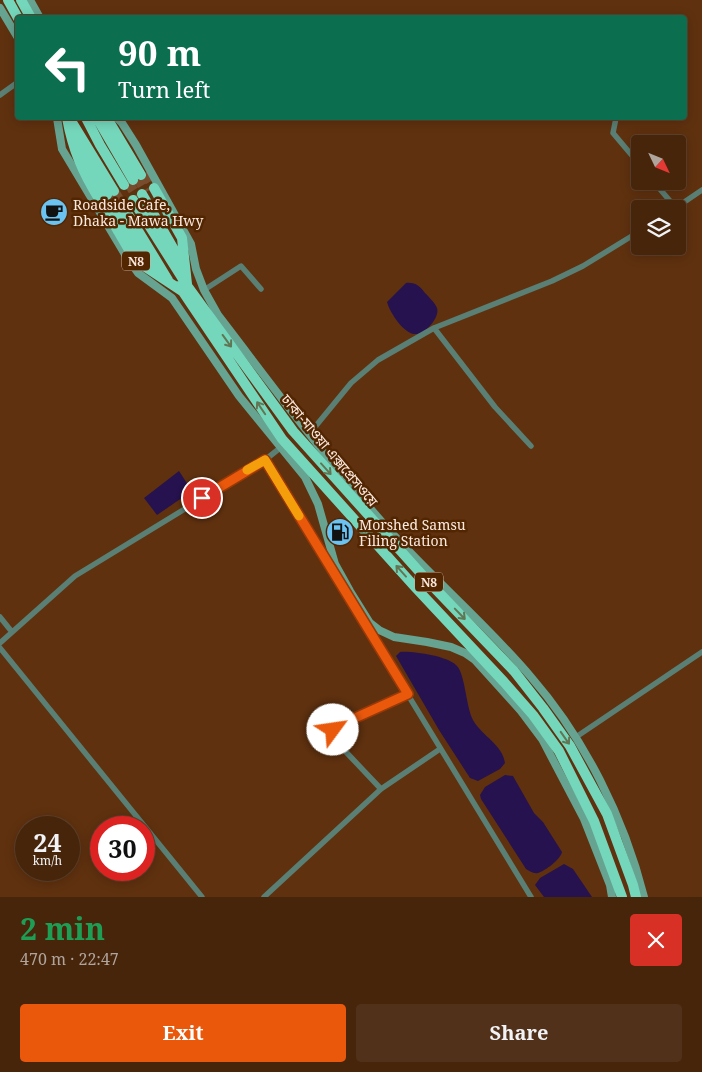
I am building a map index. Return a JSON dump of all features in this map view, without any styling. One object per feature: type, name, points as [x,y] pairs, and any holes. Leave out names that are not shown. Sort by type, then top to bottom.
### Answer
[{"type":"highway","points":[[8,0],[16,15]]},
{"type":"highway","points":[[21,0],[29,15]]},
{"type":"highway","points":[[87,120],[122,186]]},
{"type":"highway","points":[[93,120],[107,148],[122,186]]},
{"type":"highway","points":[[98,120],[122,186]]},
{"type":"highway","points":[[103,120],[122,186]]},
{"type":"highway","points":[[107,120],[122,186]]},
{"type":"highway","points":[[112,120],[122,186]]},
{"type":"highway","points":[[70,121],[122,186]]},
{"type":"highway","points":[[70,121],[71,142],[85,177],[122,186]]},
{"type":"highway","name":"ঢাকা-মাওয়া এক্সপ্রেসওয়ে","points":[[131,201],[184,253],[186,282]]},
{"type":"highway","name":"ঢাকা-মাওয়া এক্সপ্রেসওয়ে","points":[[131,201],[147,268],[166,280],[186,282]]},
{"type":"highway","name":"ঢাকা-মাওয়া এক্সপ্রেসওয়ে","points":[[131,201],[166,280]]},
{"type":"highway","name":"ঢাকা-মাওয়া এক্সপ্রেসওয়ে","points":[[131,201],[186,282],[293,431],[425,578],[514,671],[544,708],[570,746],[607,814],[636,897]]},
{"type":"highway","name":"ঢাকা-মাওয়া এক্সপ্রেসওয়ে","points":[[131,201],[186,282],[282,439],[504,682],[533,715],[559,751],[594,820],[622,897]]},
{"type":"street","points":[[30,0],[38,15]]},
{"type":"street","points":[[0,8],[15,33]]},
{"type":"street","points":[[0,95],[15,84]]},
{"type":"street","points":[[57,120],[62,149],[126,256],[138,272],[172,298],[239,396],[280,448],[293,461],[311,488],[318,504],[335,564],[370,622],[379,630],[394,637],[451,647],[465,653],[480,666],[521,712],[542,739],[584,819],[610,885],[612,897]]},
{"type":"street","points":[[120,120],[136,144],[192,244],[196,268],[204,290],[218,315],[364,502],[531,676],[576,737],[604,789],[628,845],[644,897]]},
{"type":"street","points":[[616,120],[613,133],[631,154]]},
{"type":"street","points":[[660,190],[668,200]]},
{"type":"street","points":[[686,201],[702,190]]},
{"type":"street","points":[[310,433],[352,383],[378,360],[434,328],[575,270],[631,236]]},
{"type":"street","points":[[204,290],[241,266],[261,289]]},
{"type":"street","points":[[434,328],[495,407],[531,446]]},
{"type":"street","points":[[0,643],[75,576],[265,460],[280,448]]},
{"type":"street","points":[[265,460],[530,897]]},
{"type":"street","points":[[0,617],[12,632]]},
{"type":"street","points":[[0,648],[202,897]]},
{"type":"street","points":[[576,737],[702,652]]},
{"type":"street","points":[[381,789],[346,752],[333,728],[408,694]]},
{"type":"street","points":[[264,897],[381,789],[440,749]]},
{"type":"shaded area","points":[[406,283],[419,286],[437,308],[432,324],[421,333],[412,334],[403,328],[391,312],[387,302]]},
{"type":"shaded area","points":[[179,471],[192,491],[157,515],[144,498]]},
{"type":"shaded area","points":[[400,652],[430,655],[445,659],[456,665],[461,675],[473,720],[503,757],[505,763],[500,769],[478,781],[470,778],[439,730],[396,656]]},
{"type":"shaded area","points":[[505,775],[513,776],[534,813],[543,822],[562,852],[559,858],[545,870],[538,873],[533,873],[526,869],[481,799],[480,795],[485,787]]},
{"type":"shaded area","points":[[564,864],[573,869],[592,897],[544,897],[535,885],[540,878]]},
{"type":"tunnel","points":[[145,173],[154,188]]},
{"type":"tunnel","points":[[137,177],[146,192]]},
{"type":"tunnel","points":[[128,182],[137,197]]},
{"type":"tunnel","points":[[114,191],[123,206]]},
{"type":"tunnel","points":[[102,197],[111,212]]},
{"type":"slow traffic","points":[[247,470],[265,460],[299,516]]},
{"type":"place","name":"Roadside Cafe, Dhaka - Mawa Hwy","points":[[54,212]]},
{"type":"place","name":"Morshed Samsu Filing Station","points":[[340,532]]},
{"type":"route","points":[[202,498],[265,460],[408,694],[335,727],[333,730]]}]
